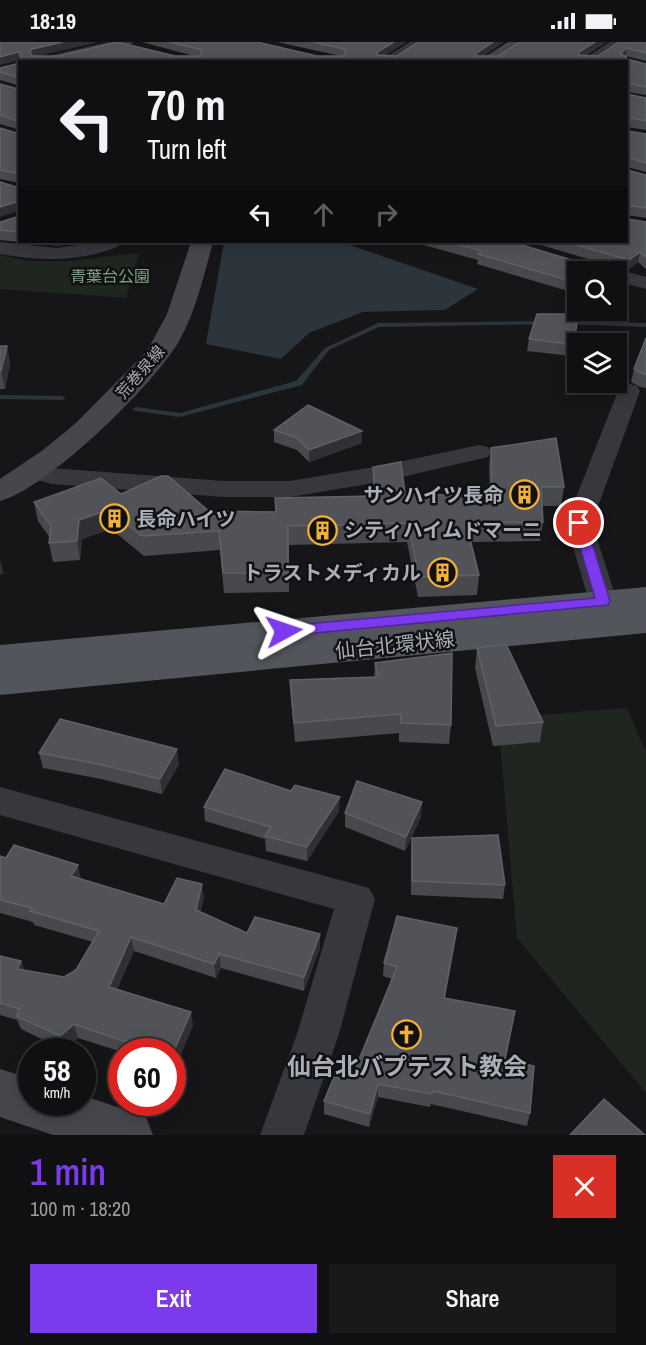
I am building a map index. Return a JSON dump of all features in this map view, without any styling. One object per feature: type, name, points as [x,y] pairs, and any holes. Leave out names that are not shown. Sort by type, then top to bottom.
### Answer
[{"type":"main road","name":"仙台北環状線","points":[[0,657],[646,598]]},
{"type":"main road","name":"仙台北環状線","points":[[0,682],[646,621]]},
{"type":"street","points":[[488,60],[519,42]]},
{"type":"street","points":[[589,58],[619,42]]},
{"type":"street","points":[[394,44],[416,45]]},
{"type":"street","points":[[49,60],[128,45]]},
{"type":"street","points":[[388,60],[416,45]]},
{"type":"street","points":[[589,58],[614,59]]},
{"type":"street","points":[[0,248],[36,255],[70,255],[110,243]]},
{"type":"street","name":"荒巻泉線","points":[[0,492],[34,472],[103,414],[150,364],[169,338],[202,243]]},
{"type":"street","points":[[630,279],[646,264]]},
{"type":"street","points":[[603,601],[579,523],[629,391]]},
{"type":"street","points":[[34,472],[52,476],[224,489],[290,489],[380,474],[479,452]]},
{"type":"street","points":[[0,801],[356,899],[318,1034],[282,1135]]},
{"type":"street","points":[[0,1093],[128,1135]]},
{"type":"green space","name":"青葉台公園","points":[[139,253],[126,298],[0,289],[0,255],[29,261],[69,261]]},
{"type":"green space","points":[[627,708],[646,752],[646,1093],[517,938],[498,718]]},
{"type":"shaded area","points":[[224,243],[344,243],[478,289],[445,310],[363,312],[309,333],[281,359],[206,344]]},
{"type":"building","points":[[0,42],[63,42],[32,49],[30,53],[32,56],[58,56],[117,42],[175,56],[200,56],[202,50],[170,42],[257,42],[317,56],[344,56],[346,53],[344,49],[313,42],[394,42],[377,52],[377,55],[397,56],[418,42],[493,42],[475,54],[498,56],[520,42],[595,42],[578,55],[598,56],[619,42],[646,42],[646,53],[627,48],[620,54],[626,56],[627,59],[646,64],[646,87],[628,83],[628,60],[21,60],[21,54],[18,52],[0,57]]},
{"type":"building","points":[[18,64],[18,77],[0,72],[0,68]]},
{"type":"building","points":[[0,84],[18,89],[18,121],[0,115]]},
{"type":"building","points":[[628,94],[646,98],[646,121],[628,117]]},
{"type":"building","points":[[0,128],[18,133],[18,174],[0,170]]},
{"type":"building","points":[[628,131],[646,134],[646,163],[628,157]]},
{"type":"building","points":[[628,170],[646,175],[646,208],[628,205]]},
{"type":"building","points":[[0,182],[18,187],[18,202],[0,207]]},
{"type":"building","points":[[18,217],[18,232],[0,230],[0,222]]},
{"type":"building","points":[[628,219],[646,222],[646,257],[640,252],[629,260],[570,243],[628,243]]},
{"type":"building","points":[[453,243],[515,243],[575,261],[567,261],[567,280],[478,254],[482,251]]},
{"type":"building","points":[[537,314],[567,314],[567,321],[577,321],[576,333],[567,333],[567,344],[529,339]]},
{"type":"building","points":[[646,338],[646,374],[643,374],[634,369]]},
{"type":"building","points":[[0,346],[7,346],[1,371],[0,371]]},
{"type":"building","points":[[308,405],[362,431],[309,450],[297,438],[274,430]]},
{"type":"building","points":[[556,438],[564,487],[541,487],[543,522],[466,523],[479,575],[419,577],[408,523],[288,526],[288,573],[223,573],[219,531],[142,536],[108,510],[79,520],[77,541],[49,543],[51,526],[34,502],[101,478],[121,494],[161,476],[168,476],[218,519],[217,511],[276,512],[275,498],[375,496],[373,467],[401,462],[405,494],[492,496],[491,448]]},
{"type":"building","points":[[506,644],[543,722],[496,726],[477,648]]},
{"type":"building","points":[[452,653],[451,725],[401,723],[401,714],[294,723],[290,680],[378,677],[375,663]]},
{"type":"building","points":[[60,719],[177,749],[160,779],[39,753]]},
{"type":"building","points":[[225,769],[291,791],[295,785],[340,797],[307,847],[265,836],[271,827],[204,807]]},
{"type":"building","points":[[357,781],[422,802],[406,837],[345,813]]},
{"type":"building","points":[[498,835],[505,885],[412,881],[412,838]]},
{"type":"building","points":[[14,845],[78,865],[71,876],[164,904],[177,878],[202,884],[196,910],[247,933],[255,917],[320,934],[304,977],[219,954],[214,964],[131,937],[109,987],[191,1012],[180,1038],[115,1038],[74,1024],[60,1036],[16,1016],[20,1009],[0,1003],[0,956],[21,961],[17,969],[64,977],[76,970],[99,931],[30,911],[32,908],[0,900],[0,856],[6,858]]},
{"type":"building","points":[[397,916],[457,928],[444,998],[515,1011],[505,1059],[534,1066],[530,1113],[433,1091],[432,1094],[378,1084],[370,1114],[324,1101],[334,1077],[351,1079],[397,967],[384,963]]},
{"type":"building","points":[[604,1099],[645,1135],[570,1135]]},
{"type":"waterway","points":[[136,409],[180,415],[299,383],[327,349],[378,325],[545,323]]},
{"type":"waterway","points":[[564,323],[646,325]]},
{"type":"waterway","points":[[0,397],[62,398]]},
{"type":"place","name":"サンハイツ長命","points":[[524,495]]},
{"type":"place","name":"長命ハイツ","points":[[115,519]]},
{"type":"place","name":"シティハイムドマーニ","points":[[323,530]]},
{"type":"place","name":"トラストメディカル","points":[[442,573]]},
{"type":"place","name":"仙台北バプテスト教会","points":[[407,1034]]},
{"type":"route","points":[[284,631],[603,601],[579,523]]}]
